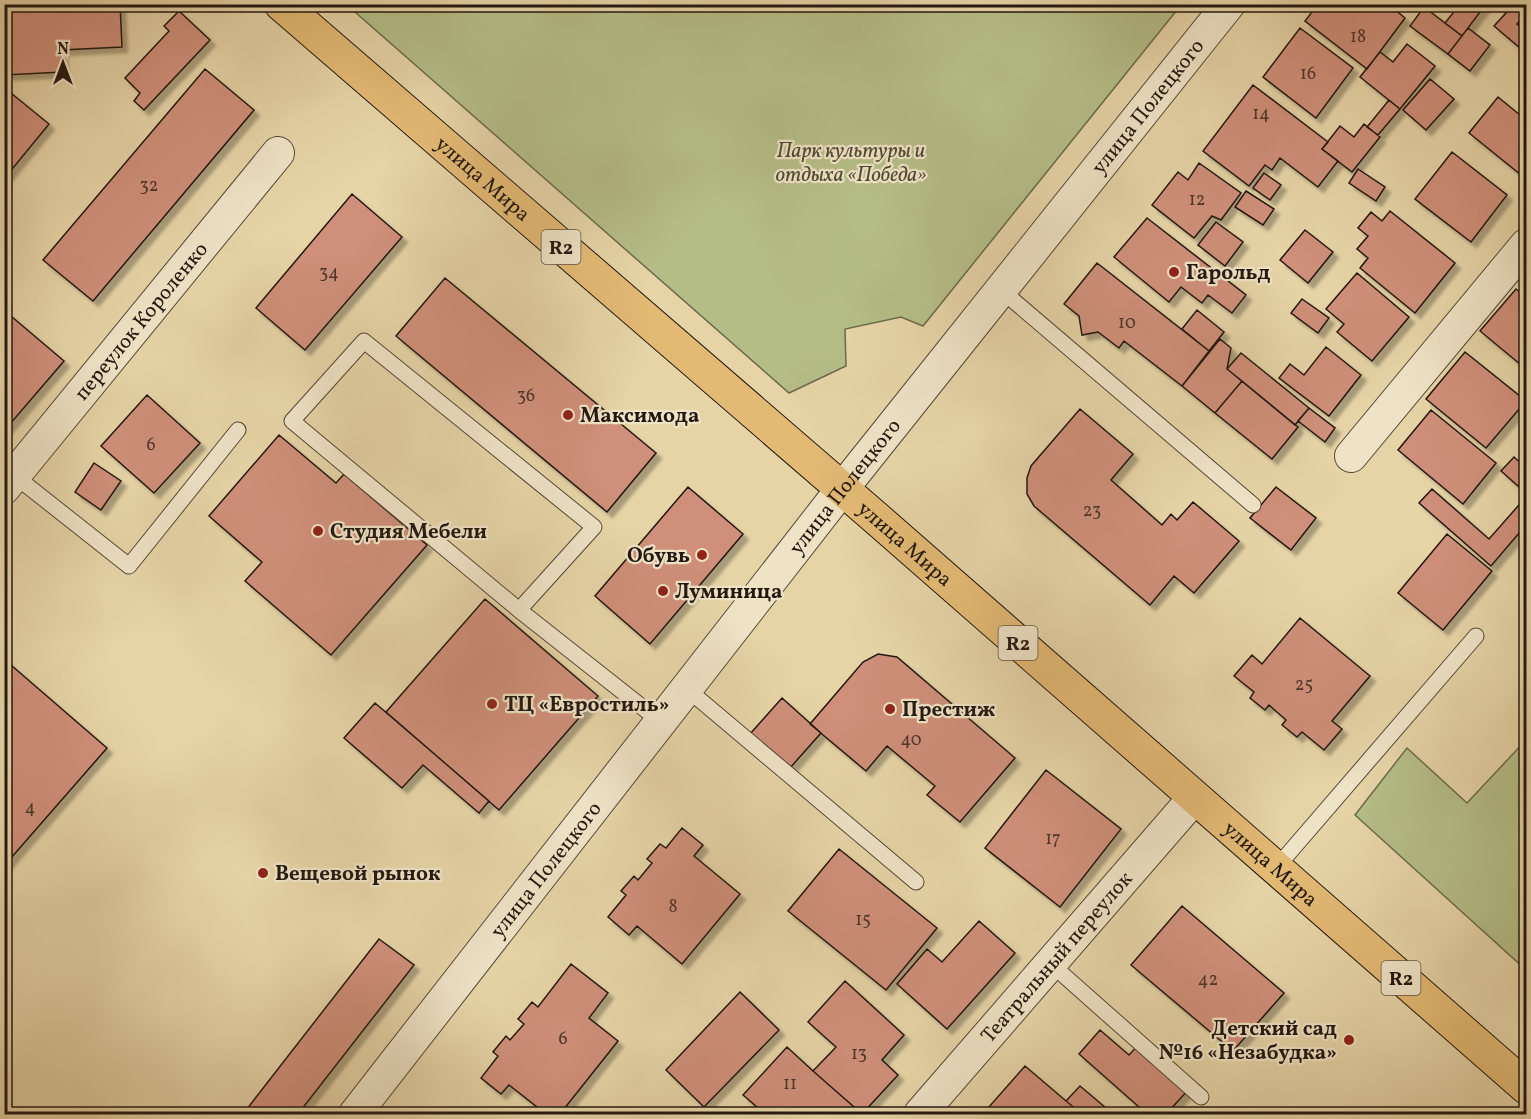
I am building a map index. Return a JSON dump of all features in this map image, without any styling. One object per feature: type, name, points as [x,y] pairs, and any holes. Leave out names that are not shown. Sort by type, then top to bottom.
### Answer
[{"type":"main road","name":"улица Мира","points":[[281,4],[842,489],[1527,1087]]},
{"type":"street","name":"улица Полецкого","points":[[355,1114],[842,489],[1229,4]]},
{"type":"street","name":"переулок Короленко","points":[[10,482],[278,153]]},
{"type":"street","points":[[1351,456],[1527,245]]},
{"type":"street","name":"Театральный переулок","points":[[920,1114],[1194,798]]},
{"type":"lane","points":[[1001,290],[1253,505]]},
{"type":"lane","points":[[519,610],[594,527],[364,341],[292,421],[519,610],[661,722]]},
{"type":"lane","points":[[10,482],[129,566],[238,430]]},
{"type":"lane","points":[[1276,868],[1476,636]]},
{"type":"lane","points":[[687,689],[916,882]]},
{"type":"lane","points":[[1051,964],[1202,1096]]},
{"type":"green space","name":"Парк культуры и отдыха «Победа»","points":[[347,5],[1181,5],[923,326],[901,317],[845,329],[846,366],[789,393]]},
{"type":"green space","points":[[1526,740],[1526,970],[1355,815],[1407,748],[1467,803]]},
{"type":"building","points":[[4,4],[120,4],[122,47],[62,50],[63,72],[4,75]]},
{"type":"building","points":[[1318,4],[1388,4],[1405,18],[1367,69],[1305,21]]},
{"type":"building","points":[[1460,4],[1486,4],[1462,36],[1445,23]]},
{"type":"building","points":[[1496,4],[1526,4],[1526,13],[1517,24],[1526,32],[1526,41],[1520,48],[1494,26],[1506,13]]},
{"type":"building","points":[[1424,7],[1462,36],[1448,54],[1410,26]]},
{"type":"building","points":[[179,11],[210,40],[144,110],[134,101],[140,93],[125,78],[169,31],[164,26]]},
{"type":"building","points":[[1300,28],[1353,68],[1316,118],[1263,77]]},
{"type":"building","points":[[1468,28],[1490,45],[1470,71],[1448,54]]},
{"type":"building","points":[[1407,44],[1435,66],[1400,109],[1360,77],[1380,52],[1393,62]]},
{"type":"building","points":[[205,69],[254,110],[93,301],[43,260]]},
{"type":"building","points":[[1430,79],[1454,99],[1426,130],[1403,110]]},
{"type":"building","points":[[1253,85],[1328,142],[1322,149],[1338,161],[1318,187],[1280,158],[1272,170],[1265,165],[1249,186],[1203,151]]},
{"type":"building","points":[[6,89],[49,124],[4,179],[4,91]]},
{"type":"building","points":[[1498,97],[1526,120],[1526,179],[1469,133]]},
{"type":"building","points":[[1389,100],[1400,109],[1378,135],[1367,127]]},
{"type":"building","points":[[1364,124],[1380,137],[1352,172],[1322,149],[1340,126],[1354,137]]},
{"type":"building","points":[[1452,152],[1507,195],[1471,242],[1415,199]]},
{"type":"building","points":[[1199,163],[1241,193],[1221,220],[1212,216],[1194,238],[1152,205],[1178,172],[1188,180]]},
{"type":"building","points":[[1358,169],[1385,187],[1376,201],[1349,183]]},
{"type":"building","points":[[1264,173],[1281,185],[1270,200],[1253,188]]},
{"type":"building","points":[[1246,191],[1274,209],[1263,225],[1235,207]]},
{"type":"building","points":[[352,194],[402,237],[305,350],[256,308]]},
{"type":"building","points":[[1390,211],[1455,263],[1415,313],[1360,268],[1368,258],[1357,249],[1368,236],[1358,228],[1371,212],[1382,221]]},
{"type":"building","name":"Гарольд","points":[[1147,218],[1246,295],[1232,313],[1208,295],[1202,303],[1181,287],[1169,302],[1114,257]]},
{"type":"building","points":[[1216,222],[1243,242],[1225,266],[1198,245]]},
{"type":"building","points":[[1305,230],[1333,252],[1308,283],[1280,260]]},
{"type":"building","points":[[1097,263],[1209,351],[1182,386],[1124,341],[1119,348],[1098,332],[1082,335],[1079,316],[1064,304]]},
{"type":"building","points":[[1357,273],[1409,317],[1372,361],[1337,332],[1344,324],[1326,309]]},
{"type":"building","points":[[445,278],[656,453],[607,512],[396,336]]},
{"type":"building","points":[[1516,289],[1526,297],[1526,369],[1480,331]]},
{"type":"building","points":[[1302,299],[1329,318],[1318,333],[1291,313]]},
{"type":"building","points":[[1197,310],[1224,332],[1209,351],[1182,329]]},
{"type":"building","points":[[4,311],[64,361],[4,431]]},
{"type":"building","points":[[1220,339],[1231,348],[1227,369],[1242,381],[1215,413],[1182,386]]},
{"type":"building","points":[[1326,347],[1361,375],[1329,416],[1279,378],[1290,364],[1304,375]]},
{"type":"building","points":[[1465,352],[1526,401],[1486,448],[1426,399]]},
{"type":"building","points":[[1241,353],[1309,408],[1295,425],[1227,369]]},
{"type":"building","points":[[1242,381],[1298,427],[1272,459],[1215,413]]},
{"type":"building","points":[[147,395],[200,443],[154,493],[101,446]]},
{"type":"building","points":[[1309,408],[1335,428],[1325,442],[1298,421]]},
{"type":"building","points":[[1080,409],[1133,454],[1111,480],[1162,525],[1171,514],[1177,520],[1193,502],[1239,541],[1194,593],[1174,576],[1150,605],[1034,506],[1027,494],[1027,478],[1031,466]]},
{"type":"building","points":[[1431,410],[1496,463],[1463,504],[1398,450]]},
{"type":"building","name":"Студия Мебели","points":[[279,435],[336,483],[344,474],[427,545],[331,655],[245,581],[262,562],[209,516]]},
{"type":"building","points":[[1514,457],[1526,468],[1526,493],[1501,471]]},
{"type":"building","points":[[94,463],[121,481],[101,510],[75,492]]},
{"type":"building","points":[[688,487],[743,534],[650,644],[595,596]]},
{"type":"building","points":[[1276,487],[1316,518],[1291,550],[1250,518]]},
{"type":"building","points":[[1432,489],[1489,539],[1526,497],[1526,525],[1491,566],[1419,503]]},
{"type":"building","points":[[1447,534],[1492,571],[1443,630],[1398,593]]},
{"type":"building","name":"ТЦ «Евростиль»","points":[[485,599],[598,696],[499,810],[386,712]]},
{"type":"building","points":[[1300,618],[1370,676],[1332,721],[1342,729],[1324,750],[1302,732],[1297,737],[1282,725],[1286,720],[1269,705],[1265,710],[1250,698],[1254,692],[1234,676],[1252,655],[1262,664]]},
{"type":"building","points":[[878,654],[897,657],[1015,758],[960,822],[927,795],[935,786],[887,746],[866,771],[810,724],[863,662]]},
{"type":"building","points":[[4,659],[107,748],[4,866]]},
{"type":"building","points":[[782,698],[821,733],[789,769],[750,734]]},
{"type":"building","points":[[375,703],[489,801],[479,813],[423,765],[402,788],[344,738]]},
{"type":"building","points":[[1046,770],[1121,829],[1060,907],[985,848]]},
{"type":"building","points":[[682,828],[703,845],[694,856],[740,894],[682,964],[637,926],[629,935],[608,917],[626,895],[621,891],[634,876],[638,880],[652,863],[647,859],[660,844],[666,848]]},
{"type":"building","points":[[839,849],[937,928],[886,990],[788,911]]},
{"type":"building","points":[[1182,906],[1284,993],[1233,1051],[1131,965]]},
{"type":"building","points":[[979,921],[1015,953],[947,1029],[897,984],[927,949],[942,962]]},
{"type":"building","points":[[379,939],[414,965],[298,1114],[243,1114]]},
{"type":"building","points":[[571,964],[608,993],[589,1018],[618,1041],[560,1114],[546,1114],[509,1085],[501,1094],[481,1078],[498,1056],[493,1052],[506,1036],[510,1040],[524,1024],[518,1019],[532,1002],[538,1007]]},
{"type":"building","points":[[845,981],[904,1035],[882,1060],[898,1075],[862,1114],[813,1071],[836,1047],[808,1022]]},
{"type":"building","points":[[740,992],[779,1030],[704,1107],[666,1070]]},
{"type":"building","points":[[1100,1030],[1129,1055],[1140,1043],[1190,1088],[1166,1114],[1147,1114],[1079,1054]]},
{"type":"building","points":[[787,1047],[862,1114],[765,1114],[743,1095]]},
{"type":"building","points":[[1025,1066],[1082,1114],[997,1114],[988,1108]]},
{"type":"building","points":[[1080,1086],[1113,1114],[1082,1114],[1066,1101]]},
{"type":"place","name":"Гарольд","points":[[1174,272]]},
{"type":"place","name":"Максимода","points":[[568,415]]},
{"type":"place","name":"Студия Мебели","points":[[318,531]]},
{"type":"place","name":"Обувь","points":[[702,555]]},
{"type":"place","name":"Луминица","points":[[663,591]]},
{"type":"place","name":"ТЦ «Евростиль»","points":[[492,704]]},
{"type":"place","name":"Престиж","points":[[890,709]]},
{"type":"place","name":"Вещевой рынок","points":[[263,873]]},
{"type":"place","name":"Детский сад №16 «Незабудка»","points":[[1349,1040]]}]
